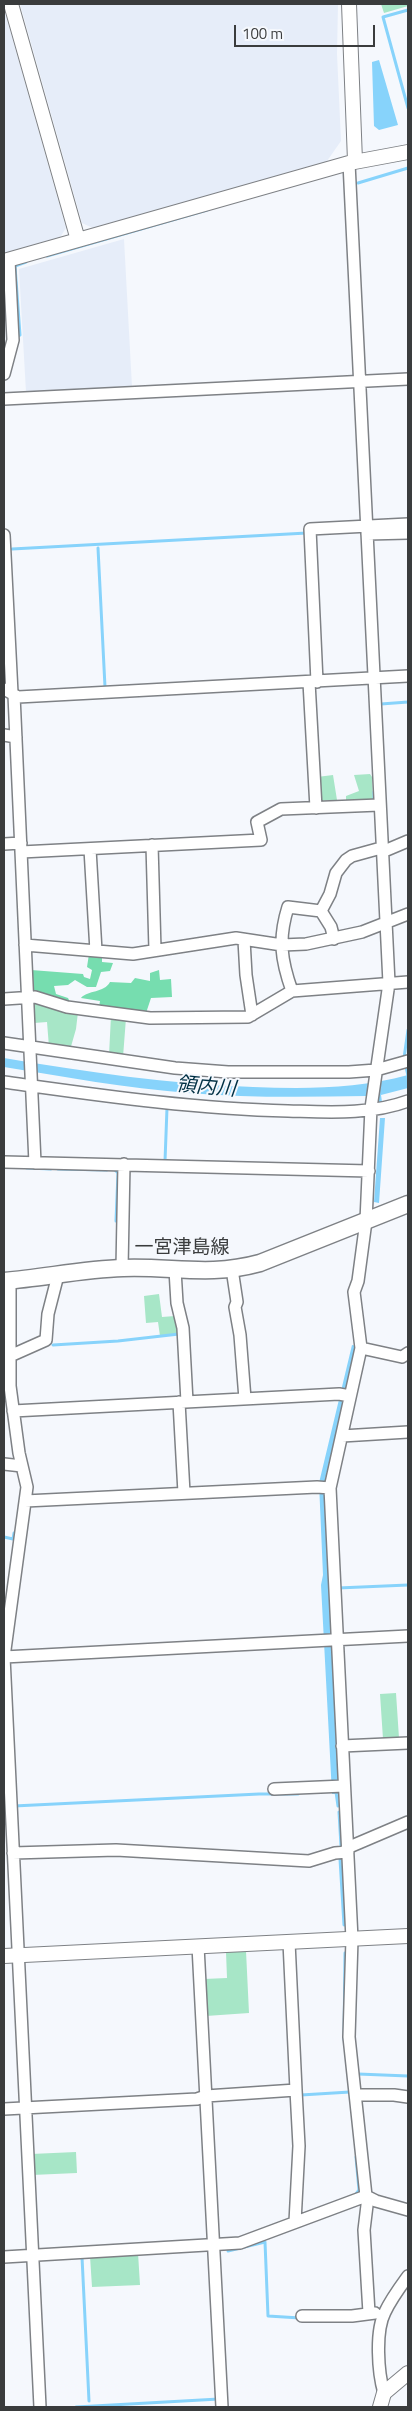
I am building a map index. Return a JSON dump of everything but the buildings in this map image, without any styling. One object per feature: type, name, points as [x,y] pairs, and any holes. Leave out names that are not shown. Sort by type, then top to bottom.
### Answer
[{"type":"main road","name":"一宮津島線","points":[[7,1281],[122,1268],[203,1272],[232,1270],[260,1263],[408,1204]]},
{"type":"street","points":[[11,4],[78,240]]},
{"type":"street","points":[[349,4],[359,382],[389,983],[371,1110],[366,1221],[358,1281],[354,1292],[361,1348],[346,1395],[342,1436],[324,1488],[331,1640],[342,1746],[339,1786],[347,1850],[352,1939],[349,2036],[367,2196],[364,2230],[369,2313]]},
{"type":"street","points":[[4,374],[13,340],[6,261],[352,162],[408,152]]},
{"type":"street","points":[[4,399],[408,379]]},
{"type":"street","points":[[366,530],[408,524]]},
{"type":"street","points":[[316,808],[310,529],[408,533]]},
{"type":"street","points":[[4,535],[10,693],[16,737],[29,1049],[36,1163]]},
{"type":"street","points":[[10,693],[18,697],[408,676]]},
{"type":"street","points":[[4,735],[16,737]]},
{"type":"street","points":[[4,844],[21,848],[90,848],[261,840],[257,822],[281,810],[379,805]]},
{"type":"street","points":[[321,911],[330,894],[336,873],[346,860],[352,856],[382,850],[408,841]]},
{"type":"street","points":[[152,845],[155,950]]},
{"type":"street","points":[[90,848],[96,951]]},
{"type":"street","points":[[292,990],[284,968],[282,945],[284,920],[288,907],[321,911]]},
{"type":"street","points":[[321,911],[331,928],[334,939]]},
{"type":"street","points":[[25,945],[132,954],[236,938],[282,945],[334,939],[385,925],[408,914]]},
{"type":"street","points":[[244,940],[246,975],[252,1015]]},
{"type":"street","points":[[4,998],[35,997],[67,1007],[150,1018],[248,1017],[292,990],[408,982]]},
{"type":"street","points":[[4,1043],[29,1049],[175,1068],[228,1072],[376,1072],[408,1061]]},
{"type":"street","points":[[4,1082],[159,1103],[239,1110],[371,1110],[408,1101]]},
{"type":"street","points":[[4,1162],[369,1171]]},
{"type":"street","points":[[122,1268],[124,1164]]},
{"type":"street","points":[[175,1270],[177,1303],[183,1328],[184,1493]]},
{"type":"street","points":[[232,1270],[237,1302],[235,1307],[240,1336],[245,1399]]},
{"type":"street","points":[[10,1356],[46,1340],[48,1314],[58,1275]]},
{"type":"street","points":[[7,1281],[10,1386],[27,1487],[4,1657],[13,1853],[11,1956],[26,2108],[40,2407]]},
{"type":"street","points":[[361,1348],[402,1357],[408,1354]]},
{"type":"street","points":[[13,1411],[346,1395]]},
{"type":"street","points":[[342,1436],[408,1432]]},
{"type":"street","points":[[4,1464],[22,1466]]},
{"type":"street","points":[[26,1501],[324,1488]]},
{"type":"street","points":[[4,1657],[408,1636]]},
{"type":"street","points":[[342,1746],[408,1743]]},
{"type":"street","points":[[274,1789],[339,1786]]},
{"type":"street","points":[[13,1853],[116,1850],[309,1861],[347,1850],[408,1822]]},
{"type":"street","points":[[11,1956],[408,1936]]},
{"type":"street","points":[[289,1942],[299,2146],[295,2222]]},
{"type":"street","points":[[198,1946],[222,2407]]},
{"type":"street","points":[[4,2110],[197,2099],[206,2096],[296,2090]]},
{"type":"street","points":[[356,2095],[408,2097]]},
{"type":"street","points":[[4,2257],[240,2243],[367,2196],[408,2210]]},
{"type":"street","points":[[380,2407],[384,2393],[379,2376],[380,2324],[384,2313],[408,2276]]},
{"type":"street","points":[[302,2316],[352,2316],[384,2313]]},
{"type":"street","points":[[384,2393],[408,2373]]},
{"type":"shaded area","points":[[20,4],[338,4],[337,54],[341,141],[327,161],[328,164],[95,229],[82,223]]},
{"type":"shaded area","points":[[4,9],[66,228],[59,239],[4,255]]},
{"type":"shaded area","points":[[124,239],[132,387],[26,392],[19,269]]},
{"type":"green space","points":[[381,4],[408,4],[408,6],[384,13]]},
{"type":"green space","points":[[370,774],[372,777],[373,799],[346,800],[346,796],[359,791],[354,775]]},
{"type":"green space","points":[[333,775],[337,800],[317,801],[317,777]]},
{"type":"green space","points":[[89,954],[102,956],[102,962],[113,963],[110,971],[101,972],[96,987],[87,987],[75,980],[68,985],[54,986],[56,994],[68,998],[70,1002],[33,992],[31,970],[83,974],[84,977],[90,979],[92,970],[87,967]]},
{"type":"green space","points":[[159,970],[160,980],[171,979],[172,997],[151,998],[146,1013],[99,1007],[100,1001],[81,998],[84,995],[104,988],[110,982],[131,983],[135,978],[150,981],[150,973]]},
{"type":"green space","points":[[35,1000],[78,1012],[76,1029],[70,1050],[49,1047],[47,1022],[34,1023],[33,1003]]},
{"type":"green space","points":[[111,1016],[126,1018],[123,1057],[109,1055]]},
{"type":"green space","points":[[159,1294],[162,1317],[175,1316],[178,1334],[160,1336],[158,1322],[146,1323],[144,1296]]},
{"type":"green space","points":[[396,1693],[399,1738],[383,1739],[380,1694]]},
{"type":"green space","points":[[246,1951],[249,2013],[206,2016],[204,1979],[227,1978],[226,1952]]},
{"type":"green space","points":[[76,2152],[77,2173],[32,2175],[31,2154]]},
{"type":"green space","points":[[138,2253],[140,2285],[92,2287],[90,2256]]},
{"type":"water","points":[[379,60],[398,125],[379,130],[374,126],[372,62]]},
{"type":"water","name":"領内川","points":[[4,1058],[128,1077],[253,1087],[331,1087],[370,1083],[408,1075],[408,1088],[381,1095],[382,1102],[369,1104],[366,1096],[210,1095],[119,1085],[4,1067]]},
{"type":"water","points":[[380,1118],[385,1118],[379,1203],[374,1202]]},
{"type":"water","points":[[352,1345],[357,1346],[324,1484],[339,1794],[332,1794],[321,1585],[323,1575],[319,1483]]},
{"type":"waterway","points":[[408,10],[383,17],[408,108]]},
{"type":"waterway","points":[[358,183],[408,168]]},
{"type":"waterway","points":[[47,256],[207,210]]},
{"type":"waterway","points":[[17,336],[20,335],[15,266],[26,262]]},
{"type":"waterway","points":[[12,549],[307,533]]},
{"type":"waterway","points":[[98,548],[105,687]]},
{"type":"waterway","points":[[381,704],[408,702]]},
{"type":"waterway","points":[[372,801],[374,801],[374,792]]},
{"type":"waterway","points":[[404,1058],[408,1030]]},
{"type":"waterway","points":[[406,1067],[408,1076]]},
{"type":"waterway","points":[[165,1161],[167,1108]]},
{"type":"waterway","points":[[27,1168],[51,1169]]},
{"type":"waterway","points":[[58,1169],[107,1170]]},
{"type":"waterway","points":[[115,1170],[118,1173],[116,1221]]},
{"type":"waterway","points":[[53,1345],[118,1341],[179,1334]]},
{"type":"waterway","points":[[4,1537],[13,1539],[14,1533]]},
{"type":"waterway","points":[[338,1588],[408,1585]]},
{"type":"waterway","points":[[336,1792],[338,1806]]},
{"type":"waterway","points":[[14,1806],[259,1794],[298,1794]]},
{"type":"waterway","points":[[339,1812],[341,1846]]},
{"type":"waterway","points":[[340,1859],[344,1925]]},
{"type":"waterway","points":[[344,2040],[345,1953]]},
{"type":"waterway","points":[[358,2074],[408,2076]]},
{"type":"waterway","points":[[301,2095],[350,2092]]},
{"type":"waterway","points":[[356,2157],[359,2190],[356,2194]]},
{"type":"waterway","points":[[228,2251],[265,2242],[268,2316],[300,2318]]},
{"type":"waterway","points":[[82,2257],[89,2401]]},
{"type":"waterway","points":[[76,2407],[219,2399]]}]
